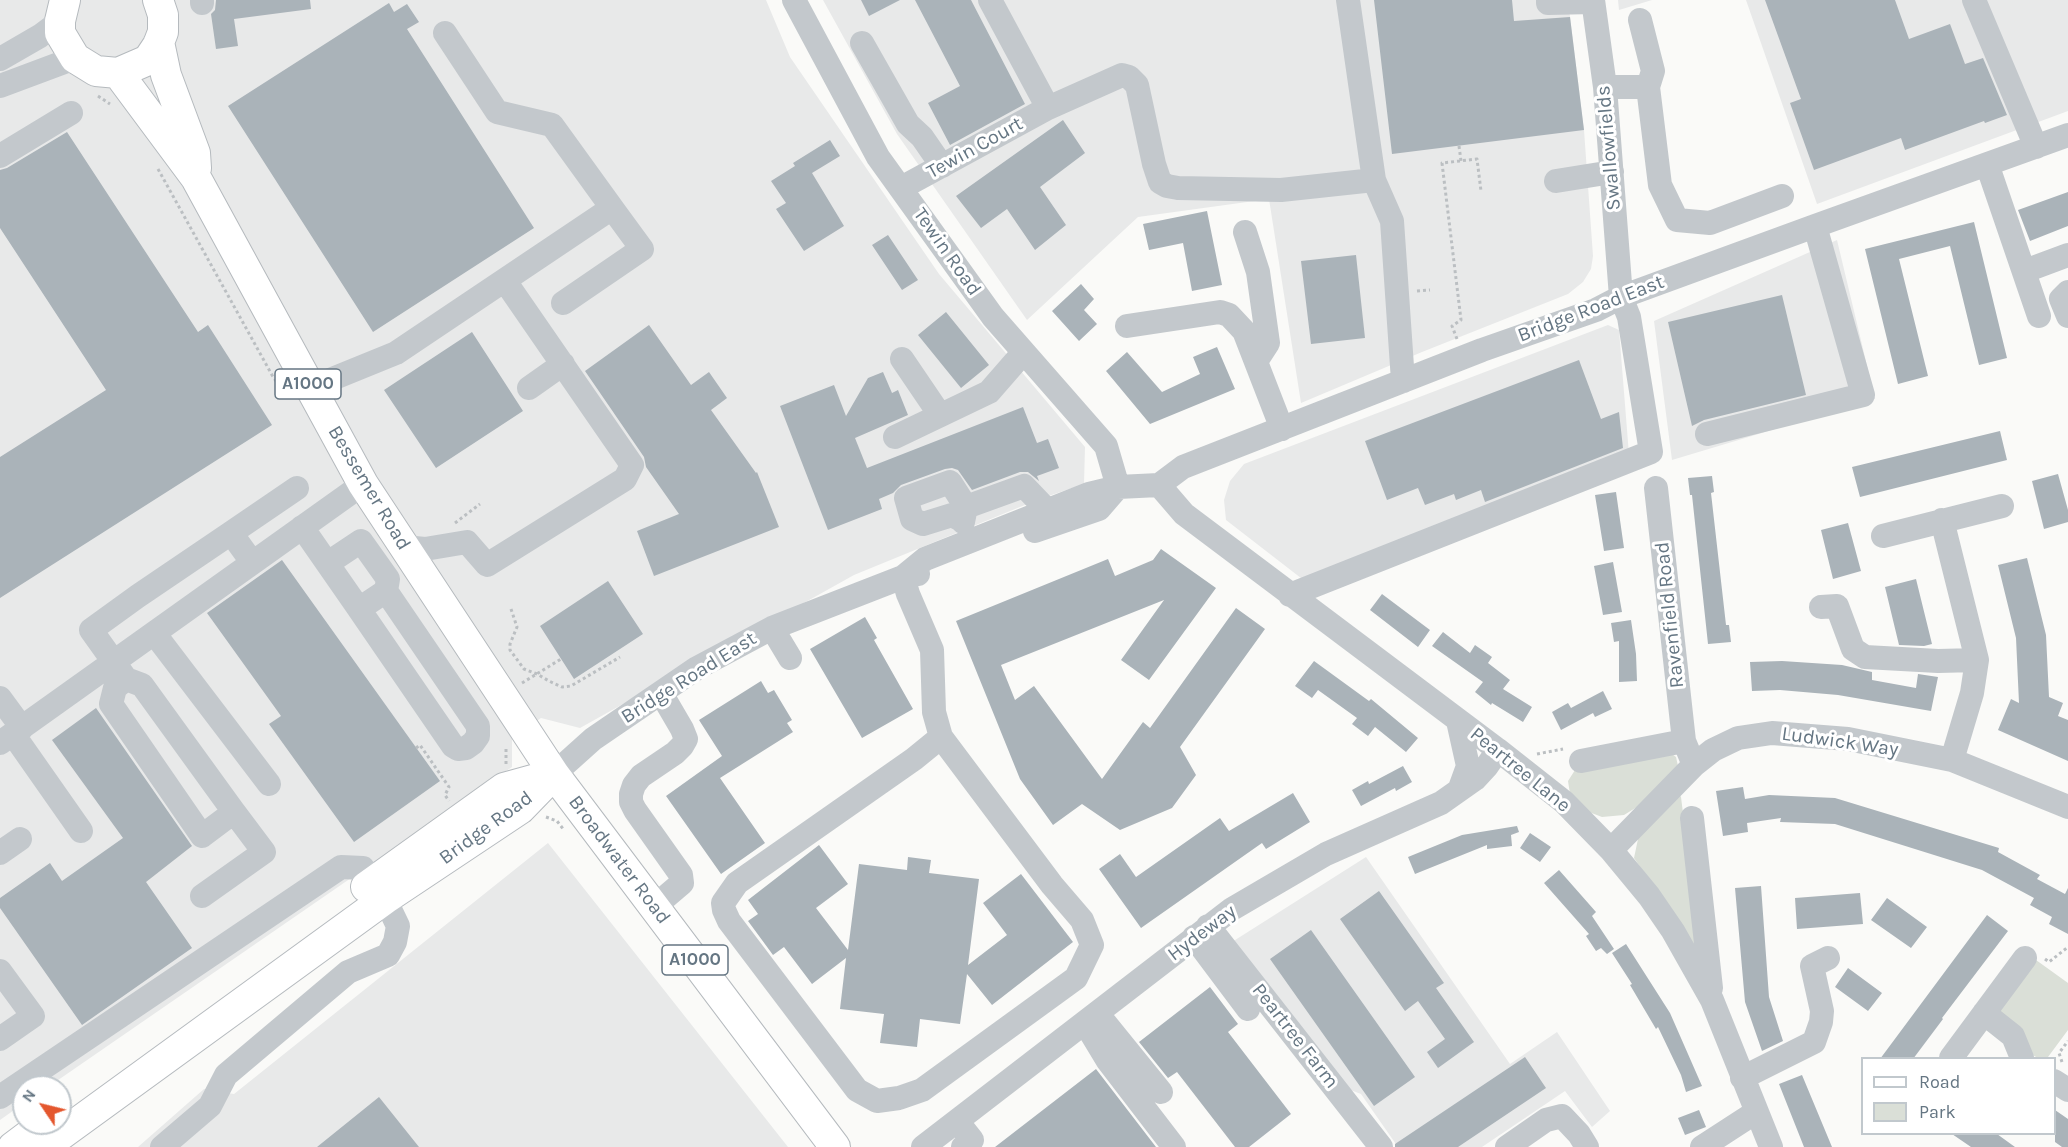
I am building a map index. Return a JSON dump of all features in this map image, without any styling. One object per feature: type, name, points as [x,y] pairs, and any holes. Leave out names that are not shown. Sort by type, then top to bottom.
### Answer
[{"type":"main road","points":[[63,11],[60,33],[75,58],[96,71],[118,73],[148,60],[159,42],[163,32],[163,15],[158,0]]},
{"type":"main road","points":[[159,42],[166,75],[195,153],[196,178]]},
{"type":"main road","name":"Bessemer Road","points":[[118,73],[196,178],[300,395],[363,484],[554,774]]},
{"type":"main road","name":"Bridge Road","points":[[72,1104],[379,891],[520,809],[554,774]]},
{"type":"main road","name":"Broadwater Road","points":[[554,774],[835,1147]]},
{"type":"main road","name":"Bridge Road","points":[[44,1147],[379,891]]},
{"type":"main road","points":[[13,1147],[29,1135]]},
{"type":"street","name":"Tewin Road","points":[[794,0],[878,157],[993,317],[1106,446],[1118,487]]},
{"type":"street","points":[[990,0],[1048,108]]},
{"type":"street","points":[[1348,0],[1374,180],[1392,221],[1403,381]]},
{"type":"street","points":[[1548,0],[1548,3],[1593,1]]},
{"type":"street","points":[[1974,0],[2036,147]]},
{"type":"street","name":"Swallowfields","points":[[1593,1],[1605,87],[1621,297]]},
{"type":"street","points":[[0,59],[40,36],[63,11]]},
{"type":"street","points":[[1640,20],[1653,71],[1648,87],[1660,185],[1677,220],[1710,223],[1782,196]]},
{"type":"street","points":[[445,33],[497,111],[552,125],[642,249],[563,303]]},
{"type":"street","points":[[862,43],[908,124],[922,137],[942,166]]},
{"type":"street","points":[[0,86],[75,58]]},
{"type":"street","name":"Tewin Court","points":[[901,188],[1048,108],[1122,75],[1129,77],[1137,85],[1154,164],[1160,182],[1167,186],[1281,189],[1374,180]]},
{"type":"street","points":[[1605,87],[1648,87]]},
{"type":"street","points":[[0,156],[71,112]]},
{"type":"street","name":"Bridge Road East","points":[[903,577],[925,559],[1089,494],[1118,487],[1159,485],[1183,467],[1403,381],[1596,310],[1621,297],[2068,135]]},
{"type":"street","points":[[1987,164],[2039,316]]},
{"type":"street","points":[[1556,181],[1611,172]]},
{"type":"street","points":[[300,395],[396,353],[612,208]]},
{"type":"street","points":[[1707,434],[1863,395],[1815,226]]},
{"type":"street","points":[[1245,232],[1258,272],[1268,343],[1257,360]]},
{"type":"street","points":[[2033,268],[2068,255]]},
{"type":"street","points":[[404,547],[425,549],[467,542],[487,565],[625,479],[632,465],[505,281]]},
{"type":"street","points":[[2068,292],[2061,298],[2068,316]]},
{"type":"street","points":[[1290,596],[1651,452],[1629,317],[1621,297]]},
{"type":"street","points":[[1126,326],[1220,312],[1229,315],[1238,321],[1244,331],[1282,429]]},
{"type":"street","points":[[895,437],[989,392],[1023,353]]},
{"type":"street","points":[[902,359],[940,415]]},
{"type":"street","points":[[528,388],[563,364]]},
{"type":"street","points":[[12,735],[120,671],[154,633],[363,484]]},
{"type":"street","name":"Peartree Lane","points":[[1159,485],[1184,514],[1564,802],[1611,850],[1649,896],[1673,931],[1712,1000],[1771,1147]]},
{"type":"street","points":[[955,547],[964,514],[1024,486],[1047,510]]},
{"type":"street","name":"Bridge Road East","points":[[554,774],[593,739],[697,668],[772,628],[903,577],[928,573],[1016,537],[1099,509],[1118,487]]},
{"type":"street","points":[[202,896],[264,852],[142,685],[120,671],[91,630],[297,488]]},
{"type":"street","name":"Ravenfield Road","points":[[1656,488],[1684,741],[1694,765]]},
{"type":"street","points":[[1883,536],[2001,506]]},
{"type":"street","points":[[1942,520],[1977,660],[1972,693],[1952,760]]},
{"type":"street","points":[[302,527],[453,746],[458,749],[466,748],[473,743],[478,736],[478,726],[386,591],[388,579],[361,541],[328,563]]},
{"type":"street","points":[[231,533],[252,562]]},
{"type":"street","points":[[429,584],[449,545]]},
{"type":"street","points":[[903,577],[932,650],[934,712],[941,737],[1052,885],[1082,920],[1092,945],[1076,978],[922,1090],[899,1098],[877,1101],[857,1090],[729,921],[723,903],[737,883],[914,759],[941,737]]},
{"type":"street","points":[[359,609],[386,591]]},
{"type":"street","points":[[1821,607],[1838,606],[1853,649],[1865,657],[1938,661],[1977,660]]},
{"type":"street","points":[[772,628],[790,658]]},
{"type":"street","points":[[154,633],[269,784]]},
{"type":"street","points":[[120,671],[111,704],[202,836],[234,812]]},
{"type":"street","points":[[655,906],[682,884],[681,875],[635,810],[631,802],[631,794],[641,776],[675,753],[686,739],[661,693]]},
{"type":"street","points":[[0,698],[12,735],[81,831]]},
{"type":"street","points":[[1458,721],[1468,766],[1460,788]]},
{"type":"street","name":"Ludwick Way","points":[[1611,850],[1694,765],[1713,750],[1738,738],[1772,733],[1848,739],[1952,760],[2068,807]]},
{"type":"street","points":[[1575,754],[1684,741]]},
{"type":"street","name":"Hydeway","points":[[923,1147],[1232,909],[1326,854],[1440,803],[1475,779],[1498,750]]},
{"type":"street","points":[[1692,818],[1712,1000]]},
{"type":"street","points":[[0,853],[20,839]]},
{"type":"street","points":[[0,1097],[341,867],[363,868],[379,891],[398,926],[395,942],[388,955],[348,972],[226,1075],[210,1106],[162,1147]]},
{"type":"street","points":[[1201,931],[1248,1009]]},
{"type":"street","name":"Peartree Farm","points":[[1201,931],[1381,1147]]},
{"type":"street","points":[[1742,1078],[1815,1042],[1822,1011],[1812,966],[1828,958]]},
{"type":"street","points":[[1952,1057],[2025,958]]},
{"type":"street","points":[[0,971],[33,1016],[0,1039]]},
{"type":"street","points":[[1984,1013],[2013,1036],[2021,1057]]},
{"type":"street","points":[[1091,1018],[1161,1092]]},
{"type":"street","points":[[1091,1018],[1108,1061],[1174,1147]]},
{"type":"street","points":[[1702,1147],[1756,1112]]},
{"type":"street","points":[[1507,1147],[1546,1120],[1562,1116],[1579,1134],[1587,1147]]},
{"type":"street","points":[[957,1121],[972,1140],[963,1147]]},
{"type":"path","points":[[92,93],[116,107]]},
{"type":"path","points":[[1459,146],[1461,161]]},
{"type":"path","points":[[1465,358],[1452,326],[1461,320],[1442,163],[1477,159],[1481,191]]},
{"type":"path","points":[[153,161],[272,375],[300,395]]},
{"type":"path","points":[[511,609],[517,627],[510,650],[524,669],[562,687],[571,686],[620,657]]},
{"type":"path","points":[[521,684],[561,659]]},
{"type":"path","points":[[416,747],[420,745],[449,788],[445,795],[450,802]]},
{"type":"path","points":[[1527,754],[1575,754]]},
{"type":"shaded area","points":[[0,0],[766,0],[790,57],[939,274],[1085,447],[1084,484],[1037,500],[854,575],[580,728],[541,718],[512,738],[512,767],[65,1075],[12,1075],[12,1112],[0,1120]]},
{"type":"shaded area","points":[[823,0],[1568,0],[1584,130],[1593,256],[1591,269],[1583,282],[1568,294],[1301,403],[1269,199],[1138,217],[1027,320],[897,134]]},
{"type":"shaded area","points":[[1618,0],[1652,0],[1619,10]]},
{"type":"shaded area","points":[[1746,0],[2068,0],[2068,111],[1817,204]]},
{"type":"shaded area","points":[[1837,240],[1875,399],[1672,460],[1654,321]]},
{"type":"shaded area","points":[[1608,325],[1619,330],[1630,467],[1319,592],[1226,520],[1224,500],[1230,481],[1244,464]]},
{"type":"shaded area","points":[[548,843],[788,1147],[138,1147],[204,1089],[234,1094]]},
{"type":"shaded area","points":[[1366,857],[1510,1064],[1557,1032],[1610,1111],[1592,1127],[1565,1091],[1482,1147],[1398,1147],[1361,1094],[1340,1086],[1232,942]]},
{"type":"green space","points":[[1672,754],[1676,757],[1678,766],[1637,807],[1624,815],[1602,817],[1589,812],[1570,794],[1568,781],[1575,770]]},
{"type":"green space","points":[[1679,794],[1699,942],[1694,946],[1634,858],[1638,839]]},
{"type":"green space","points":[[2036,960],[2068,983],[2068,1030],[2048,1057],[2036,1057],[2027,1052],[1997,1013]]},
{"type":"building","points":[[216,0],[310,0],[311,9],[234,19],[238,46],[216,49],[211,14],[215,10]]},
{"type":"building","points":[[861,0],[900,0],[869,16]]},
{"type":"building","points":[[915,0],[971,0],[1025,104],[950,145],[928,103],[960,86]]},
{"type":"building","points":[[1374,0],[1512,0],[1514,21],[1570,17],[1584,130],[1392,154]]},
{"type":"building","points":[[1765,0],[1895,0],[1909,39],[1950,24],[1965,64],[1983,58],[2007,115],[1905,150],[1901,138],[1814,170],[1790,103],[1801,99]]},
{"type":"building","points":[[389,3],[394,12],[407,4],[419,22],[407,29],[534,228],[373,332],[228,106]]},
{"type":"building","points":[[1063,120],[1085,153],[1040,187],[1066,225],[1035,250],[1007,209],[981,228],[956,196]]},
{"type":"building","points":[[67,132],[198,332],[208,325],[272,425],[0,598],[0,457],[106,390],[0,228],[0,170]]},
{"type":"building","points":[[830,140],[840,156],[812,173],[844,226],[804,251],[776,209],[786,203],[771,181],[795,166],[793,163]]},
{"type":"building","points":[[2068,192],[2068,226],[2030,241],[2018,210]]},
{"type":"building","points":[[1207,211],[1222,285],[1192,291],[1183,243],[1149,250],[1143,224]]},
{"type":"building","points":[[1974,222],[2007,358],[1979,365],[1950,246],[1899,259],[1928,376],[1898,384],[1865,249]]},
{"type":"building","points":[[888,235],[918,280],[902,290],[872,245]]},
{"type":"building","points":[[1356,255],[1365,338],[1311,344],[1301,261]]},
{"type":"building","points":[[1081,284],[1094,299],[1084,310],[1097,324],[1079,341],[1052,311]]},
{"type":"building","points":[[1782,295],[1806,395],[1704,420],[1692,426],[1668,322]]},
{"type":"building","points":[[946,312],[989,365],[961,388],[918,335]]},
{"type":"building","points":[[649,325],[691,385],[709,372],[727,398],[711,410],[757,472],[779,527],[654,576],[637,531],[679,514],[646,467],[644,457],[585,371]]},
{"type":"building","points":[[472,332],[523,411],[436,468],[384,390]]},
{"type":"building","points":[[1217,347],[1235,389],[1150,424],[1106,371],[1127,352],[1162,392],[1200,374],[1193,357]]},
{"type":"building","points":[[1579,360],[1601,419],[1619,412],[1623,448],[1485,502],[1481,490],[1456,500],[1454,494],[1425,505],[1418,488],[1387,500],[1365,441]]},
{"type":"building","points":[[883,372],[892,393],[898,390],[908,415],[855,438],[867,468],[1023,407],[1037,443],[1048,439],[1059,468],[1037,476],[1039,481],[1028,472],[1020,472],[972,490],[958,470],[945,469],[901,485],[893,493],[879,499],[882,509],[828,530],[780,406],[834,385],[846,416],[868,378]]},
{"type":"building","points":[[2000,431],[2007,460],[1860,497],[1852,467]]},
{"type":"building","points":[[2058,474],[2068,510],[2068,522],[2044,529],[2032,481]]},
{"type":"building","points":[[1712,476],[1714,492],[1711,493],[1726,625],[1729,625],[1731,642],[1708,644],[1692,495],[1690,495],[1688,478]]},
{"type":"building","points":[[1616,492],[1624,548],[1604,551],[1595,495]]},
{"type":"building","points":[[1848,523],[1861,571],[1833,579],[1821,530]]},
{"type":"building","points":[[1161,549],[1216,588],[1149,680],[1121,660],[1164,600],[1001,665],[1015,700],[1034,686],[1102,779],[1143,722],[1150,728],[1236,608],[1265,629],[1180,747],[1196,775],[1172,808],[1120,830],[1082,804],[1053,825],[1020,779],[956,621],[1108,559],[1115,576],[1153,560]]},
{"type":"building","points":[[2027,558],[2046,635],[2049,697],[2063,703],[2058,716],[2068,720],[2068,761],[1998,730],[2011,699],[2019,703],[2016,638],[1998,565]]},
{"type":"building","points":[[282,560],[440,781],[354,842],[269,724],[281,716],[207,613]]},
{"type":"building","points":[[1613,562],[1622,612],[1603,615],[1594,566]]},
{"type":"building","points":[[1916,579],[1932,644],[1899,645],[1885,587]]},
{"type":"building","points":[[608,581],[643,634],[574,679],[540,626]]},
{"type":"building","points":[[1382,594],[1430,630],[1418,647],[1370,610]]},
{"type":"building","points":[[865,617],[877,638],[874,640],[913,709],[862,738],[810,649]]},
{"type":"building","points":[[1631,620],[1637,681],[1619,682],[1619,641],[1614,642],[1611,623]]},
{"type":"building","points":[[1443,632],[1470,653],[1475,645],[1492,657],[1488,663],[1510,680],[1503,689],[1532,707],[1523,722],[1492,703],[1491,705],[1475,692],[1483,682],[1432,646]]},
{"type":"building","points":[[1314,661],[1369,701],[1371,699],[1418,738],[1406,752],[1375,727],[1368,736],[1352,724],[1357,718],[1318,690],[1312,698],[1295,686]]},
{"type":"building","points":[[1782,661],[1842,665],[1872,672],[1872,680],[1916,688],[1918,674],[1938,677],[1931,711],[1838,695],[1780,690],[1752,691],[1750,662]]},
{"type":"building","points":[[761,681],[768,693],[774,690],[792,720],[787,723],[793,732],[720,778],[765,843],[721,874],[666,796],[722,756],[699,720]]},
{"type":"building","points":[[1603,691],[1612,709],[1595,717],[1593,713],[1561,730],[1552,712],[1568,703],[1571,708]]},
{"type":"building","points":[[96,708],[192,846],[146,882],[192,948],[82,1025],[0,908],[0,898],[50,863],[62,881],[123,838],[52,740]]},
{"type":"building","points":[[1403,766],[1412,782],[1396,791],[1395,788],[1361,806],[1352,790],[1368,781],[1369,784]]},
{"type":"building","points":[[1743,787],[1745,799],[1769,795],[1835,798],[1999,848],[1998,852],[2040,875],[2037,879],[2065,894],[2068,888],[2068,934],[2049,924],[2052,917],[2030,905],[2034,898],[1982,870],[1835,824],[1780,822],[1781,818],[1747,823],[1748,832],[1723,836],[1716,791]]},
{"type":"building","points":[[1293,793],[1310,822],[1266,849],[1262,843],[1141,928],[1099,869],[1120,854],[1136,877],[1220,818],[1229,831]]},
{"type":"building","points":[[1517,826],[1519,832],[1511,835],[1512,846],[1487,849],[1487,845],[1415,874],[1408,857],[1462,835]]},
{"type":"building","points":[[1530,833],[1551,847],[1540,862],[1520,848]]},
{"type":"building","points":[[819,845],[848,884],[816,908],[848,950],[859,864],[907,870],[908,857],[931,860],[929,873],[979,879],[968,965],[1007,935],[983,903],[1021,874],[1073,942],[992,1005],[967,974],[960,1024],[920,1019],[917,1047],[880,1043],[884,1014],[840,1009],[846,958],[812,984],[784,947],[773,955],[748,921],[758,914],[748,900]]},
{"type":"building","points":[[1559,870],[1596,912],[1592,916],[1614,949],[1607,954],[1601,948],[1596,951],[1586,936],[1589,934],[1544,883]]},
{"type":"building","points":[[1761,886],[1769,997],[1783,1041],[1762,1051],[1745,1002],[1735,888]]},
{"type":"building","points":[[1379,891],[1444,983],[1436,988],[1474,1042],[1438,1068],[1427,1052],[1445,1039],[1418,1001],[1405,1011],[1340,919]]},
{"type":"building","points":[[1860,893],[1863,924],[1797,929],[1795,898]]},
{"type":"building","points":[[1887,898],[1927,927],[1911,948],[1871,920]]},
{"type":"building","points":[[1987,915],[2008,931],[1914,1057],[1881,1057]]},
{"type":"building","points":[[1311,930],[1415,1077],[1374,1106],[1270,959]]},
{"type":"building","points":[[1626,944],[1670,1013],[1702,1086],[1686,1092],[1681,1075],[1658,1027],[1656,1029],[1612,953]]},
{"type":"building","points":[[1848,968],[1882,993],[1868,1011],[1835,987]]},
{"type":"building","points":[[1210,987],[1238,1024],[1228,1032],[1291,1114],[1249,1147],[1235,1147],[1177,1072],[1168,1078],[1139,1042]]},
{"type":"building","points":[[1525,1057],[1546,1088],[1458,1147],[1395,1147],[1395,1144]]},
{"type":"building","points":[[1096,1069],[1156,1147],[995,1147]]},
{"type":"building","points":[[1802,1075],[1832,1147],[1804,1147],[1779,1084]]},
{"type":"building","points":[[379,1097],[419,1147],[317,1147]]},
{"type":"building","points":[[1699,1110],[1706,1127],[1685,1135],[1678,1118]]},
{"type":"building","points":[[2056,1111],[2068,1119],[2068,1147],[2062,1147],[2055,1142]]},
{"type":"building","points":[[1953,1135],[1998,1135],[2015,1147],[1971,1147]]}]
